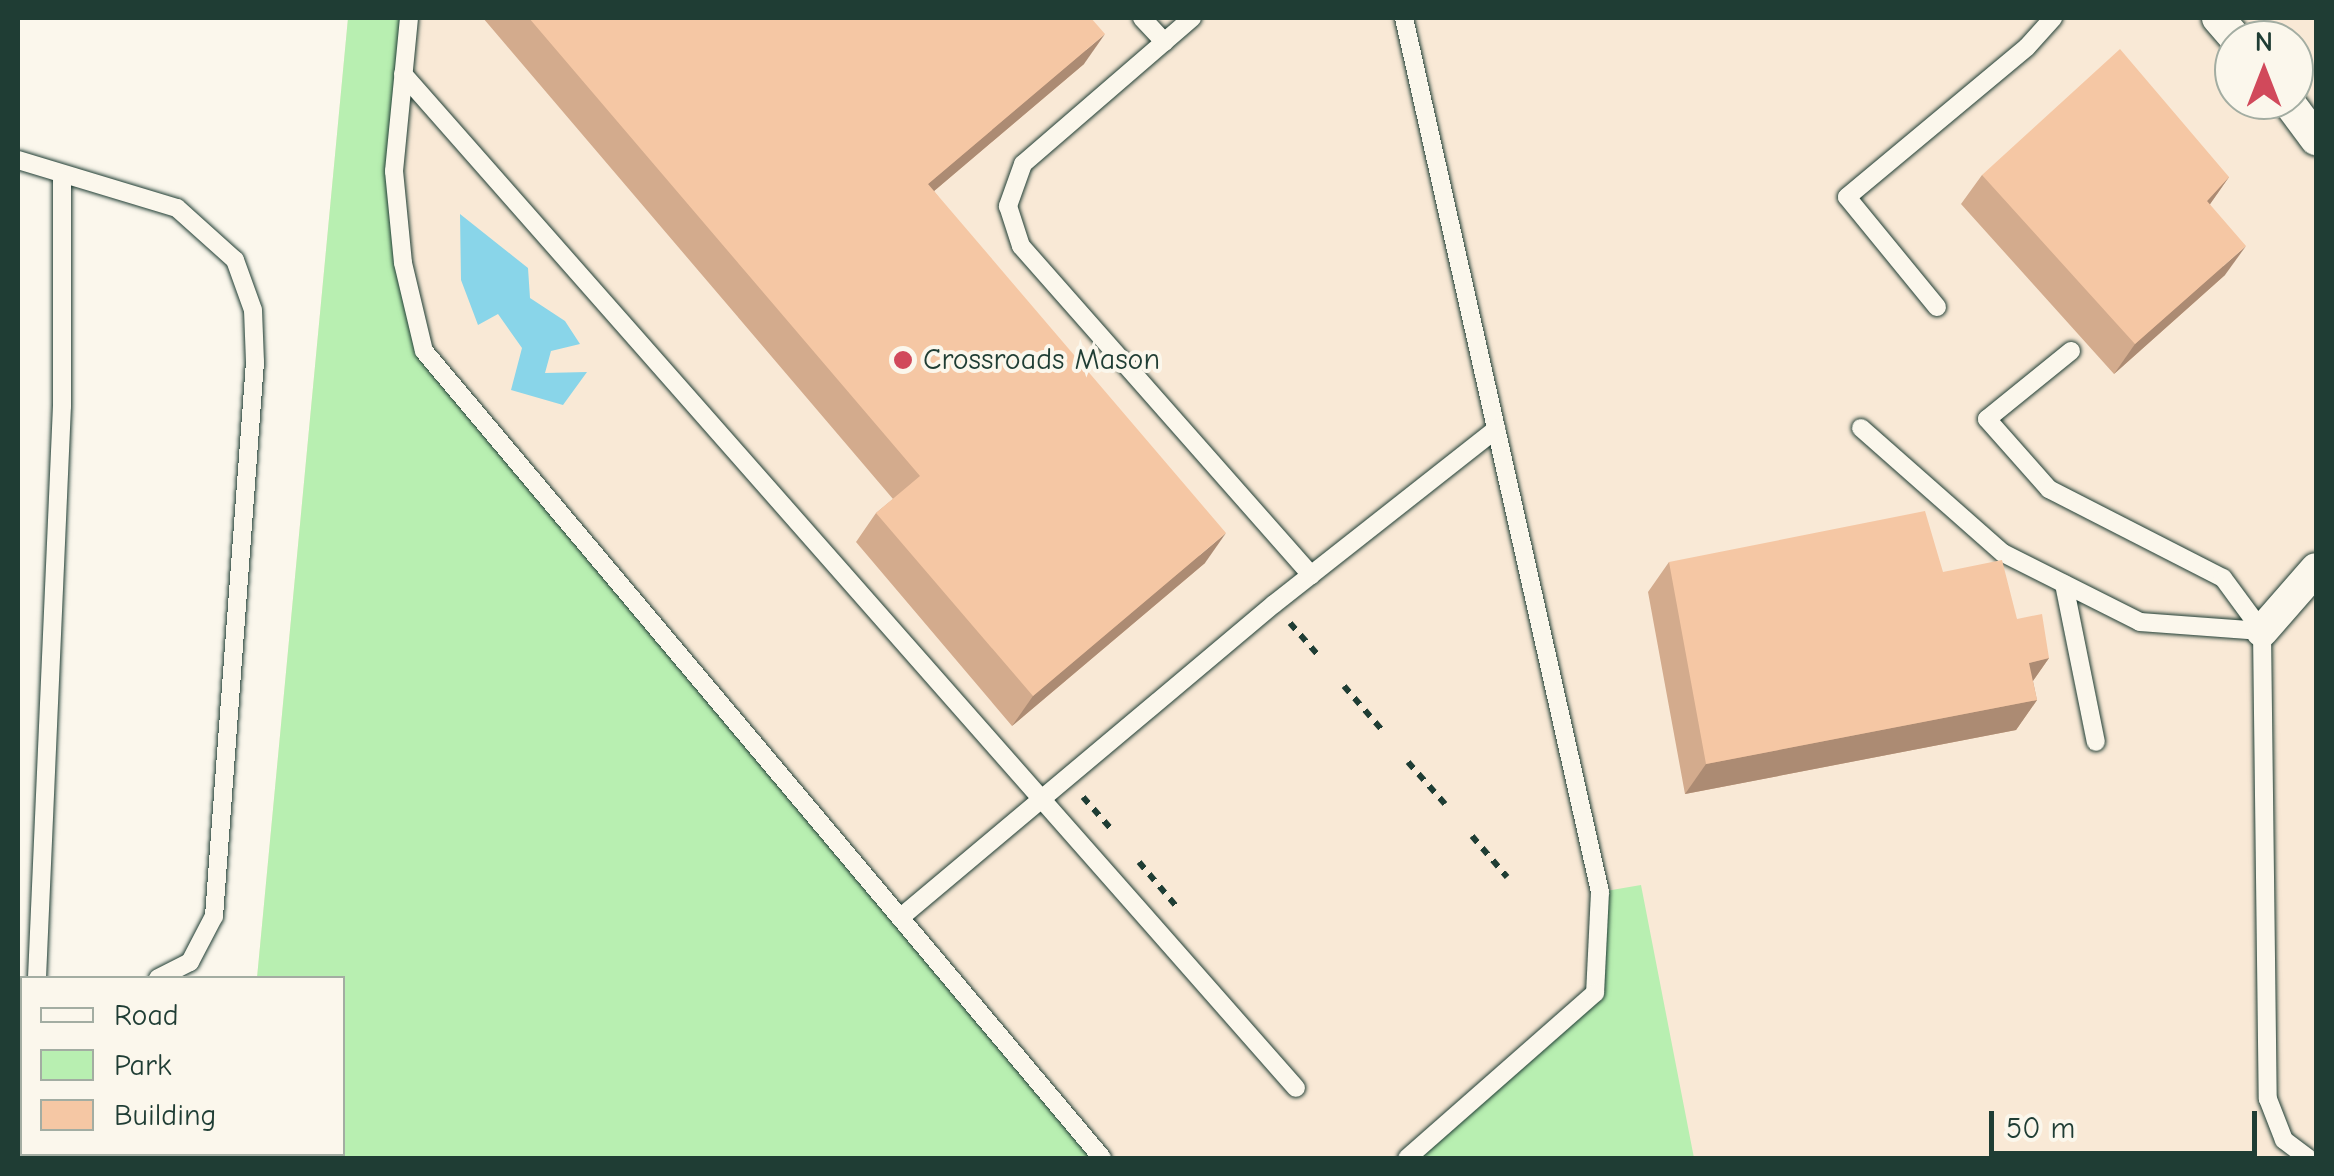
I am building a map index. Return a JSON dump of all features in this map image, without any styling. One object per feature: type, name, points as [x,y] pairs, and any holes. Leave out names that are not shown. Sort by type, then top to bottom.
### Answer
[{"type":"street","points":[[2262,631],[2316,568]]},
{"type":"lane","points":[[409,18],[394,171],[402,263],[424,351],[1102,1158]]},
{"type":"lane","points":[[1142,18],[1164,42]]},
{"type":"lane","points":[[1192,18],[1023,164],[1008,206],[1021,246],[1311,575]]},
{"type":"lane","points":[[1404,18],[1600,892],[1595,992],[1407,1158]]},
{"type":"lane","points":[[1938,307],[1847,197],[2027,48],[2053,18]]},
{"type":"lane","points":[[404,74],[1296,1088]]},
{"type":"lane","points":[[18,160],[62,175],[129,189],[199,222],[235,260],[253,310],[256,362],[214,916],[190,962],[162,976]]},
{"type":"lane","points":[[37,976],[62,406],[62,175]]},
{"type":"lane","points":[[2071,350],[1987,419],[2049,489],[2224,578],[2262,631],[2268,1098],[2284,1140],[2308,1158]]},
{"type":"lane","points":[[1861,428],[2003,552],[2064,584],[2140,622],[2262,631]]},
{"type":"lane","points":[[901,917],[1311,575],[1496,430]]},
{"type":"lane","points":[[2064,584],[2096,742]]},
{"type":"path","points":[[1280,610],[1318,655]]},
{"type":"path","points":[[1344,686],[1382,730]]},
{"type":"path","points":[[1408,762],[1444,804]]},
{"type":"path","points":[[1077,790],[1112,830]]},
{"type":"path","points":[[1472,836],[1506,877]]},
{"type":"path","points":[[1139,862],[1176,906]]},
{"type":"shaded area","points":[[348,18],[2316,18],[2316,1158],[240,1158],[345,1156],[345,976],[257,976]]},
{"type":"green space","points":[[348,18],[409,18],[394,171],[424,351],[1102,1158],[240,1158],[345,1156],[345,976],[257,976]]},
{"type":"green space","points":[[1641,885],[1694,1158],[1407,1158],[1595,993],[1600,892]]},
{"type":"water","points":[[460,214],[528,268],[530,298],[565,321],[580,344],[551,351],[545,373],[587,372],[563,405],[511,390],[522,348],[498,314],[478,325],[461,280]]},
{"type":"building","name":"Crossroads Mason","points":[[529,18],[1091,18],[1105,34],[928,184],[1226,533],[1033,696],[876,513],[920,476]]},
{"type":"building","points":[[2120,49],[2229,177],[2207,201],[2246,246],[2135,344],[1982,175]]},
{"type":"building","points":[[1925,511],[1943,572],[2002,560],[2017,619],[2042,614],[2049,658],[2029,663],[2037,700],[1706,764],[1669,562]]},
{"type":"place","name":"Crossroads Mason","points":[[903,360]]}]
